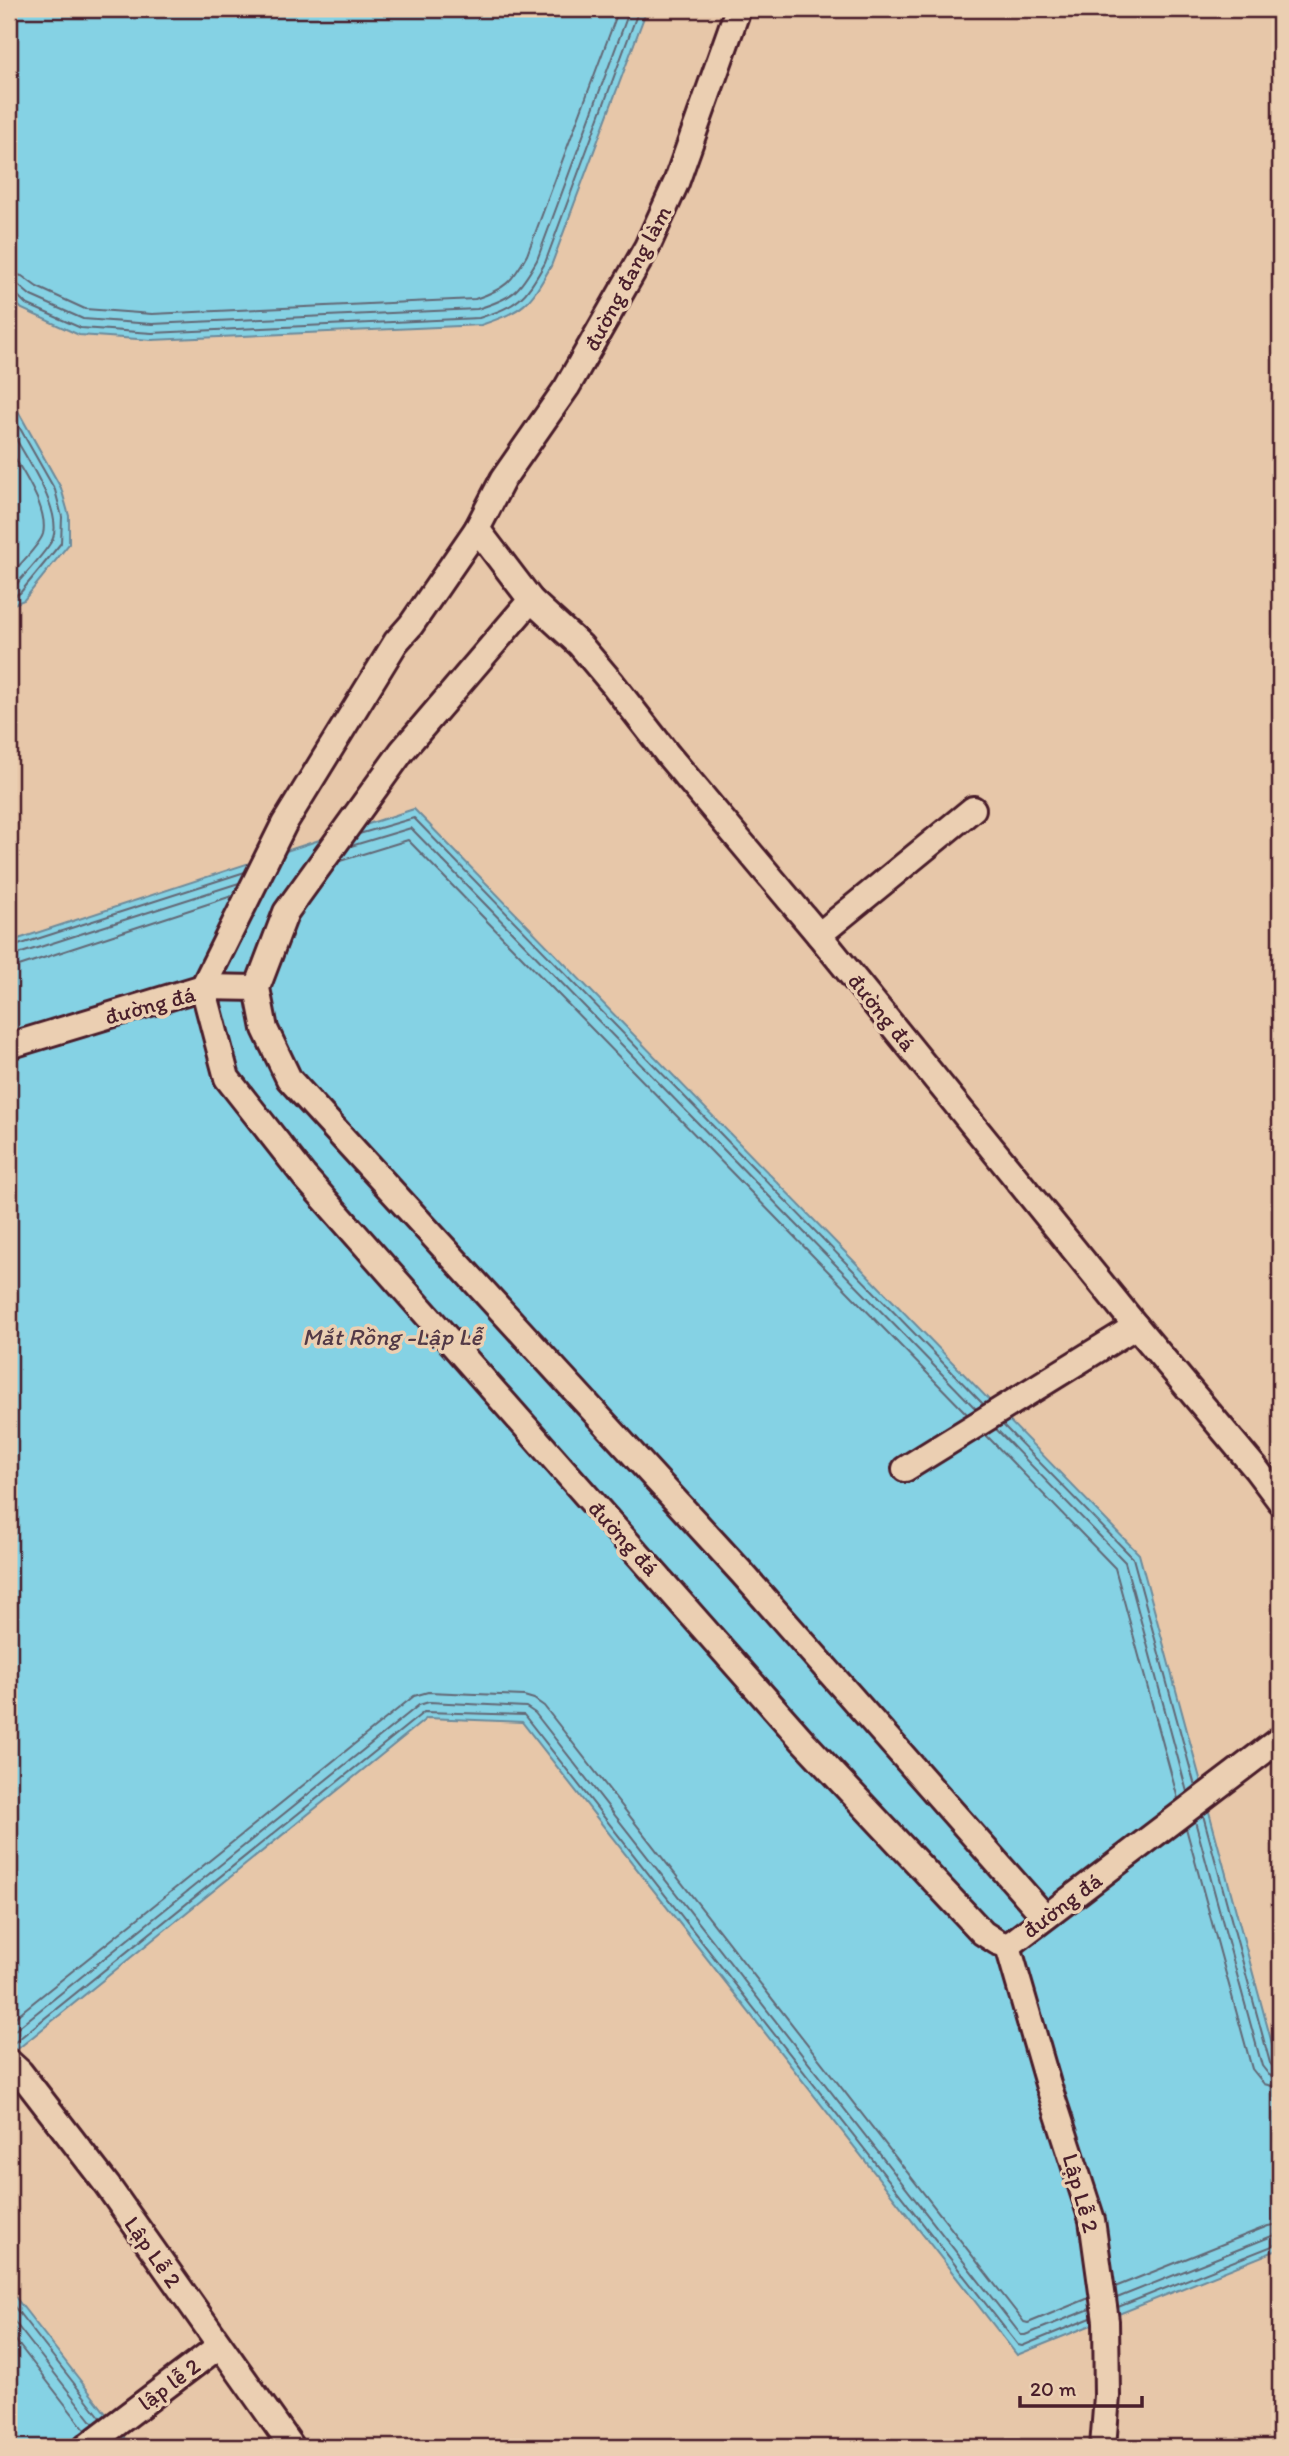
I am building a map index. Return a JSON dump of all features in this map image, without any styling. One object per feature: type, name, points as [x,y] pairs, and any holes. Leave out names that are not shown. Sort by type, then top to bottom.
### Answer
[{"type":"lane","name":"đường đang làm","points":[[203,987],[284,824],[396,642],[411,625],[477,529],[503,480],[567,387],[647,247],[676,183],[738,9]]},
{"type":"lane","name":"đường đá","points":[[477,529],[531,600],[580,645],[612,683],[668,755],[819,935],[1136,1326],[1256,1469],[1280,1502]]},
{"type":"lane","points":[[531,600],[401,751],[286,912],[257,988],[265,1029],[289,1079],[742,1573],[1045,1917]]},
{"type":"lane","points":[[819,935],[974,808]]},
{"type":"lane","name":"đường đá","points":[[9,1046],[203,987],[228,1078],[304,1176],[803,1741],[983,1933],[997,1942],[1009,1946],[1280,1738]]},
{"type":"lane","points":[[203,987],[257,988]]},
{"type":"lane","points":[[905,1469],[1136,1326]]},
{"type":"lane","name":"Lập Lễ 2","points":[[1009,1946],[1048,2084],[1092,2220],[1106,2321],[1107,2396],[1103,2447]]},
{"type":"lane","name":"Lập Lễ 2","points":[[9,2062],[20,2072],[107,2185],[292,2447]]},
{"type":"lane","name":"lập lễ 2","points":[[86,2447],[219,2346]]},
{"type":"water","points":[[9,9],[647,9],[551,266],[537,290],[524,305],[481,325],[152,340],[79,335],[22,309],[9,297]]},
{"type":"water","points":[[9,395],[61,488],[69,516],[69,544],[24,600],[9,606]]},
{"type":"water","name":"Mắt Rồng -Lập Lễ","points":[[414,809],[1139,1554],[1280,2073],[1280,2249],[1017,2355],[522,1722],[427,1718],[9,2056],[9,942]]},
{"type":"water","points":[[9,2289],[132,2447],[9,2447]]}]
